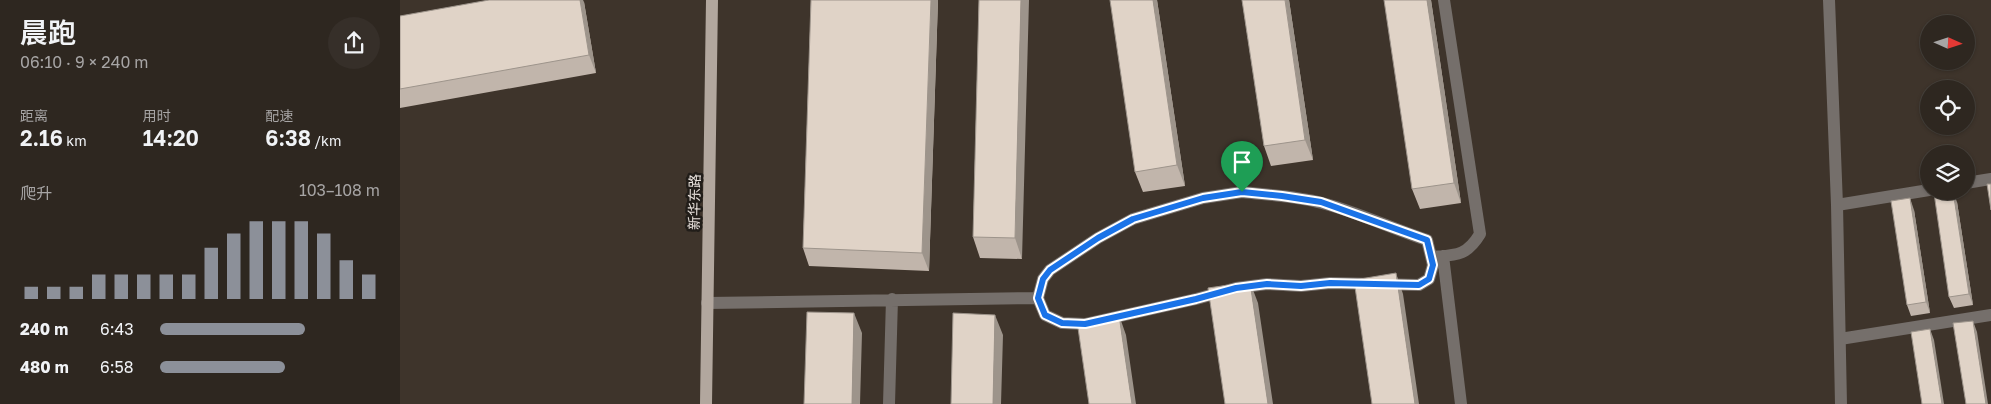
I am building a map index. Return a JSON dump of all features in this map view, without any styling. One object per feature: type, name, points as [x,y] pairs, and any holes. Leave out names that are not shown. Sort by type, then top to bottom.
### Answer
[{"type":"main road","name":"新华东路","points":[[706,404],[712,0]]},
{"type":"street","points":[[1437,257],[1454,256],[1472,248],[1480,234],[1444,0]]},
{"type":"street","points":[[1829,0],[1842,404]]},
{"type":"street","points":[[1975,182],[1991,179]]},
{"type":"street","points":[[1837,205],[1920,191]]},
{"type":"street","points":[[1437,257],[1429,279],[1419,285],[1330,283],[1301,286],[1267,284],[1236,288],[1085,324],[1062,323],[1045,315],[1038,298],[1043,279],[1050,270],[1098,238],[1133,219],[1203,198],[1242,192],[1321,202],[1427,240],[1437,257],[1461,404]]},
{"type":"street","points":[[708,303],[1038,298]]},
{"type":"street","points":[[890,404],[892,299]]},
{"type":"street","points":[[1840,339],[1991,315]]},
{"type":"building","points":[[489,0],[580,0],[589,55],[400,89],[400,16]]},
{"type":"building","points":[[811,0],[931,0],[922,253],[803,248]]},
{"type":"building","points":[[979,0],[1021,0],[1015,238],[973,237]]},
{"type":"building","points":[[1110,0],[1153,0],[1177,165],[1135,172]]},
{"type":"building","points":[[1242,0],[1285,0],[1305,140],[1264,146]]},
{"type":"building","points":[[1384,0],[1427,0],[1454,183],[1412,189]]},
{"type":"building","points":[[1987,184],[1991,184],[1991,210]]},
{"type":"building","points":[[1910,198],[1926,302],[1907,305],[1891,201]]},
{"type":"building","points":[[1935,200],[1954,200],[1969,294],[1949,297]]},
{"type":"building","points":[[1396,273],[1415,404],[1372,404],[1354,280]]},
{"type":"building","points":[[1250,282],[1268,404],[1225,404],[1208,288]]},
{"type":"building","points":[[807,312],[854,313],[852,404],[804,404]]},
{"type":"building","points":[[953,313],[995,315],[993,404],[951,404]]},
{"type":"building","points":[[1119,315],[1132,404],[1089,404],[1077,321]]},
{"type":"building","points":[[1973,321],[1986,404],[1966,404],[1953,323]]},
{"type":"building","points":[[1930,329],[1942,404],[1922,404],[1911,332]]},
{"type":"route","points":[[1242,192],[1321,202],[1427,240],[1433,265],[1429,279],[1419,285],[1330,283],[1301,286],[1267,284],[1236,288],[1085,324],[1062,323],[1045,315],[1038,298],[1043,279],[1050,270],[1098,238],[1133,219],[1203,198],[1242,192]]}]
